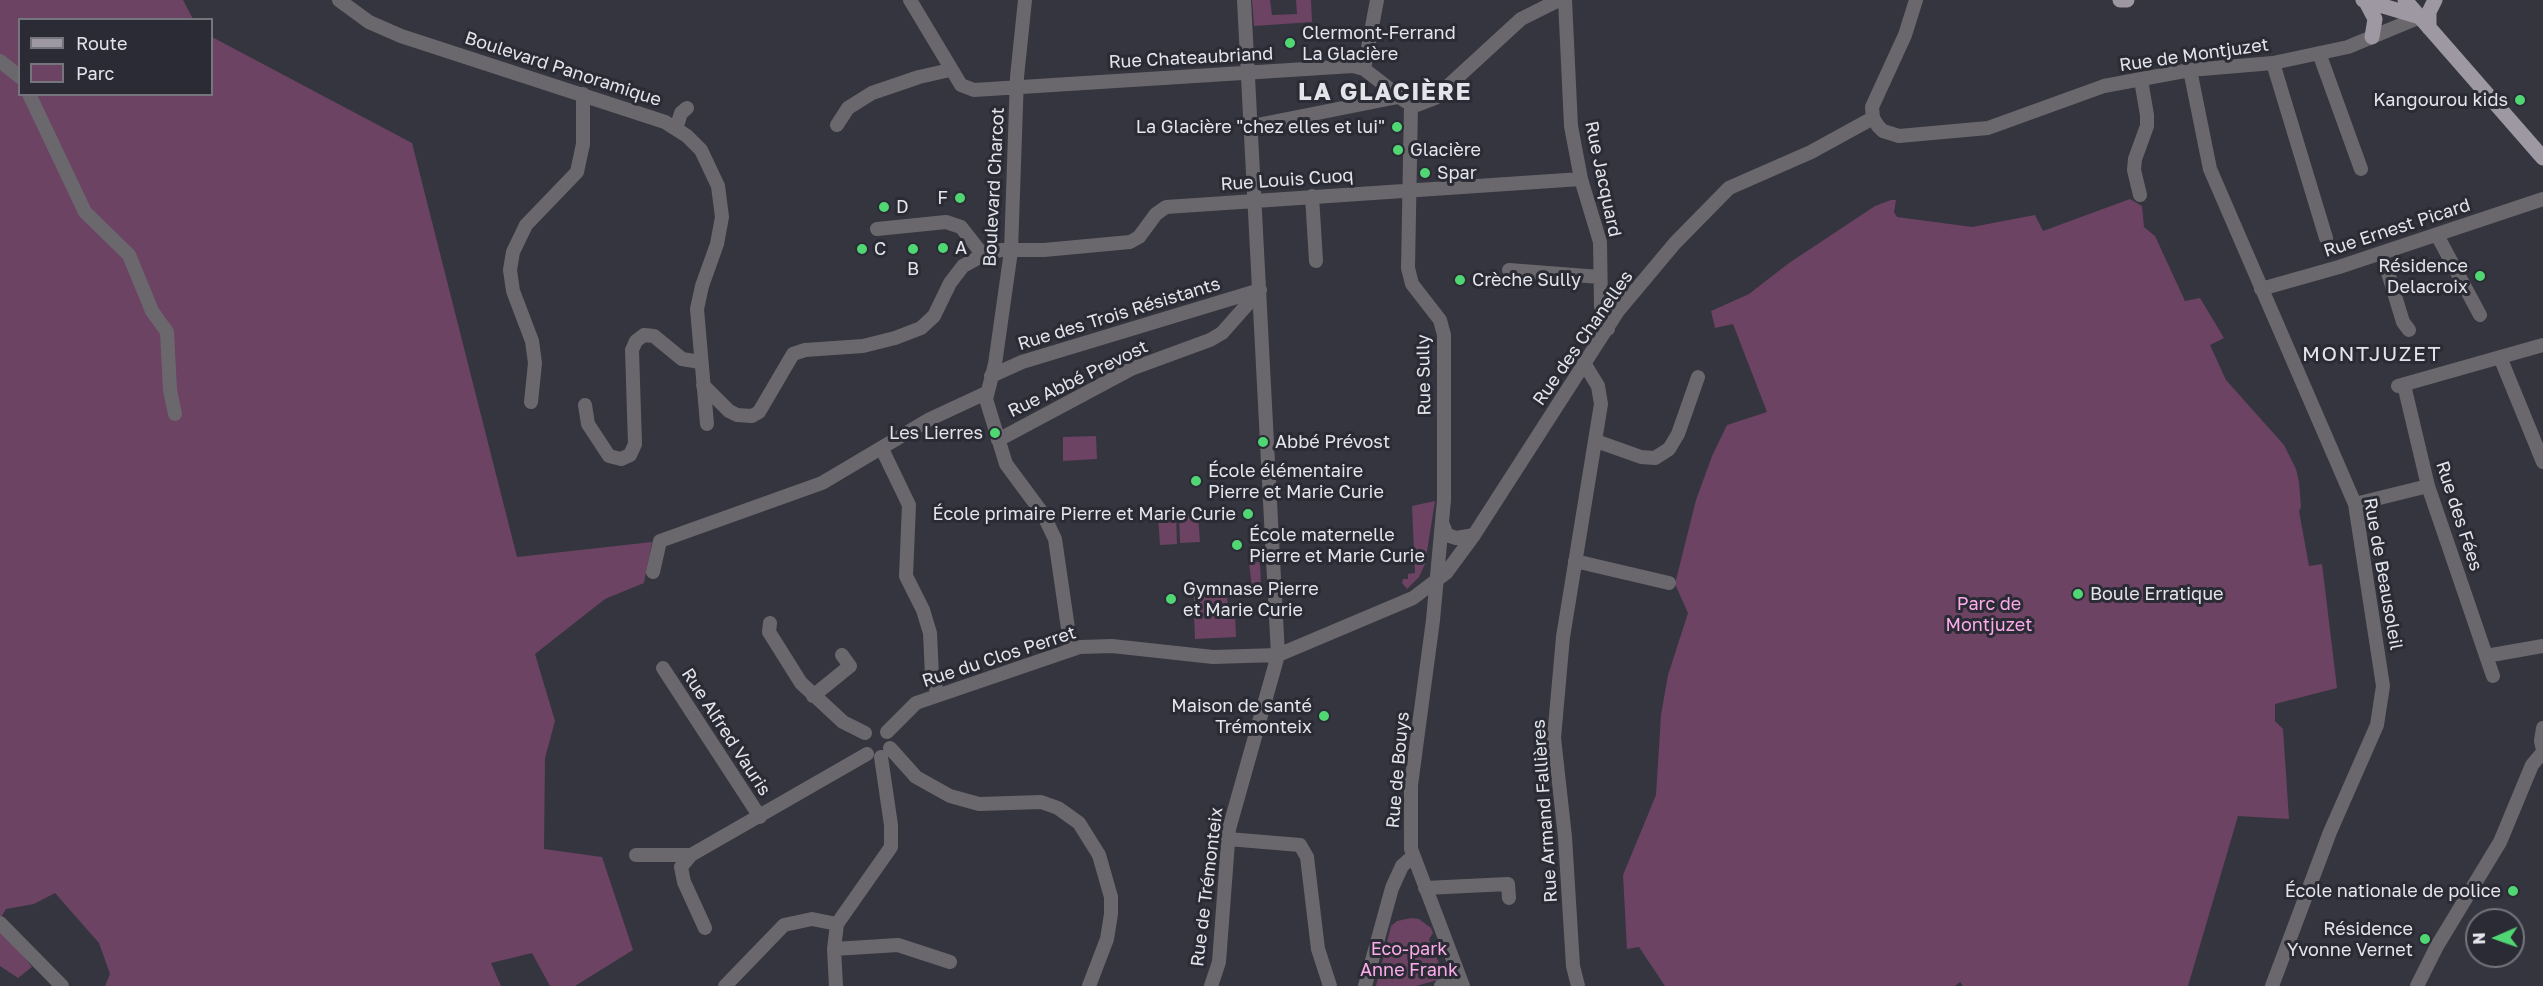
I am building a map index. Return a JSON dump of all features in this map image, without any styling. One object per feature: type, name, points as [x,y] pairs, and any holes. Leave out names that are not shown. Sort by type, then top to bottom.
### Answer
[{"type":"main road","points":[[2120,0],[2127,0]]},
{"type":"main road","points":[[2364,0],[2424,22]]},
{"type":"main road","points":[[2364,0],[2375,19],[2372,37]]},
{"type":"main road","points":[[2405,0],[2543,158]]},
{"type":"main road","points":[[2424,22],[2435,0]]},
{"type":"street","name":"Boulevard Panoramique","points":[[339,0],[369,21],[401,36],[646,114],[676,129],[701,150],[714,174],[721,198],[722,223],[699,297],[697,330],[700,362]]},
{"type":"street","name":"Rue Chateaubriand","points":[[910,0],[950,70],[961,85],[967,89],[1017,89],[1353,66],[1364,69]]},
{"type":"street","name":"Boulevard Charcot","points":[[986,393],[991,375],[1011,250],[1017,89],[1025,0]]},
{"type":"street","points":[[1244,0],[1278,655]]},
{"type":"street","points":[[1377,0],[1364,69],[1398,97],[1411,104],[1423,104],[1435,98],[1521,19],[1559,0]]},
{"type":"street","name":"Rue Jacquard","points":[[1566,0],[1571,126],[1581,179],[1600,242],[1601,307],[1608,329]]},
{"type":"street","points":[[1873,118],[1872,107],[1905,35],[1916,0]]},
{"type":"street","name":"Rue de Montjuzet","points":[[1873,118],[1883,131],[1899,136],[1976,130],[2000,124],[2104,86],[2190,70],[2273,63],[2348,47],[2372,37],[2424,22]]},
{"type":"street","points":[[2319,53],[2361,169]]},
{"type":"street","points":[[0,62],[18,76]]},
{"type":"street","points":[[2273,63],[2326,238]]},
{"type":"street","points":[[837,125],[848,108],[872,93],[919,77],[950,70]]},
{"type":"street","name":"Rue de Beausoleil","points":[[2190,70],[2210,169],[2355,504],[2380,665],[2382,707],[2377,726],[2330,832],[2272,986]]},
{"type":"street","points":[[2140,195],[2134,170],[2140,141],[2147,126],[2141,80]]},
{"type":"street","points":[[531,402],[535,363],[532,341],[513,291],[510,270],[513,252],[526,225],[576,172],[583,144],[583,94]]},
{"type":"street","points":[[30,96],[85,212],[129,255],[152,311],[167,332],[170,390],[175,414]]},
{"type":"street","points":[[1252,126],[1398,97]]},
{"type":"street","name":"Rue Sully","points":[[1411,104],[1408,268],[1412,284],[1440,320],[1444,335],[1443,525],[1435,583]]},
{"type":"street","points":[[676,129],[681,114],[687,108]]},
{"type":"street","name":"Rue des Chanelles","points":[[1278,655],[1413,598],[1435,583],[1446,573],[1474,535],[1584,363],[1636,289],[1729,188],[1811,152],[1873,118]]},
{"type":"street","name":"Rue Louis Cuoq","points":[[983,255],[1011,250],[1125,243],[1139,237],[1156,214],[1166,207],[1256,199],[1581,179]]},
{"type":"street","points":[[1312,196],[1316,261]]},
{"type":"street","name":"Rue Ernest Picard","points":[[2261,289],[2382,253],[2543,199]]},
{"type":"street","points":[[703,385],[729,411],[737,415],[752,416],[759,412],[788,358],[793,354],[805,350],[863,346],[895,338],[921,328],[934,316],[950,283],[963,266],[983,255],[961,227],[946,222],[877,230]]},
{"type":"street","points":[[2437,235],[2480,315]]},
{"type":"street","points":[[2382,253],[2403,321],[2409,330]]},
{"type":"street","points":[[1509,270],[1600,277]]},
{"type":"street","name":"Rue des Trois Résistants","points":[[991,375],[1022,362],[1260,290]]},
{"type":"street","name":"Rue Abbé Prevost","points":[[998,440],[1131,369],[1210,340],[1222,333],[1260,290]]},
{"type":"street","points":[[585,405],[588,424],[609,456],[621,459],[630,455],[635,444],[632,350],[636,341],[644,335],[654,336],[682,359],[700,362],[707,424]]},
{"type":"street","points":[[2543,345],[2500,357],[2543,462]]},
{"type":"street","name":"Rue des Fées","points":[[2493,676],[2428,486],[2401,386],[2500,357]]},
{"type":"street","name":"Rue Armand Fallières","points":[[1578,986],[1573,966],[1565,837],[1554,738],[1563,638],[1596,441],[1600,393],[1584,363]]},
{"type":"street","points":[[1596,441],[1641,458],[1655,458],[1670,449],[1678,434],[1698,376]]},
{"type":"street","points":[[653,572],[660,541],[822,483],[930,419],[986,393],[987,406],[1011,474],[1043,514],[1055,539],[1071,649]]},
{"type":"street","points":[[882,448],[909,505],[906,576],[923,610],[928,626],[932,676],[938,695]]},
{"type":"street","points":[[2355,504],[2428,486]]},
{"type":"street","points":[[1443,525],[1447,535],[1456,538],[1474,535]]},
{"type":"street","points":[[1575,561],[1669,583]]},
{"type":"street","name":"Rue de Bouys","points":[[1435,583],[1433,620],[1411,785],[1412,856],[1462,983]]},
{"type":"street","points":[[770,623],[769,632],[787,664],[813,696],[843,722],[865,733],[878,728],[886,732],[891,739],[886,752],[891,847],[837,924],[834,949],[836,986]]},
{"type":"street","name":"Rue du Clos Perret","points":[[886,732],[916,703],[1071,649],[1112,646],[1213,657],[1278,655]]},
{"type":"street","points":[[2486,656],[2543,646]]},
{"type":"street","points":[[813,696],[849,666],[842,655]]},
{"type":"street","name":"Rue de Trémonteix","points":[[1210,986],[1219,962],[1228,838],[1232,815],[1278,655]]},
{"type":"street","name":"Rue Alfred Vauris","points":[[663,668],[760,817]]},
{"type":"street","points":[[2417,986],[2440,941],[2500,842],[2532,765],[2543,751],[2543,728]]},
{"type":"street","points":[[865,733],[862,746],[867,754]]},
{"type":"street","points":[[705,928],[684,882],[681,867],[692,855],[867,754],[886,752],[916,777],[950,796],[978,804],[1041,802],[1058,808],[1079,822],[1099,855],[1111,897],[1107,939],[1089,986]]},
{"type":"street","points":[[1228,838],[1300,845],[1307,857],[1318,949],[1330,986]]},
{"type":"street","points":[[636,855],[692,855]]},
{"type":"street","points":[[1365,986],[1392,888],[1402,866],[1412,856]]},
{"type":"street","points":[[1425,888],[1508,884],[1509,898]]},
{"type":"street","points":[[725,986],[784,926],[812,919],[837,924]]},
{"type":"street","points":[[0,922],[62,986]]},
{"type":"street","points":[[834,949],[898,945],[950,962]]},
{"type":"street","points":[[1441,986],[1462,983]]},
{"type":"green space","points":[[0,0],[183,0],[192,18],[18,18],[18,96],[213,96],[213,38],[412,143],[517,557],[652,542],[644,583],[605,599],[535,654],[555,721],[545,758],[544,849],[602,857],[633,950],[575,986],[550,986],[532,953],[491,963],[501,986],[105,986],[110,974],[99,943],[55,893],[34,904],[6,909],[0,919]]},
{"type":"green space","points":[[1252,0],[1270,0],[1272,15],[1297,14],[1296,0],[1311,0],[1312,22],[1254,26]]},
{"type":"green space","name":"Parc de Montjuzet","points":[[2130,199],[2142,206],[2144,227],[2155,236],[2185,301],[2200,298],[2224,338],[2210,345],[2226,380],[2284,445],[2296,469],[2299,482],[2301,507],[2299,511],[2309,566],[2322,564],[2337,688],[2275,704],[2275,721],[2283,729],[2289,819],[2238,816],[2188,986],[1963,986],[1960,982],[1955,986],[1665,986],[1639,947],[1627,949],[1623,875],[1656,795],[1661,715],[1668,675],[1688,613],[1675,584],[1696,500],[1712,456],[1727,425],[1767,412],[1733,324],[1715,328],[1711,311],[1749,294],[1789,263],[1875,206],[1891,200],[1896,200],[1894,212],[1897,217],[1972,227],[2035,215],[2043,231]]},
{"type":"green space","points":[[1096,436],[1097,459],[1063,461],[1063,437]]},
{"type":"green space","points":[[1435,501],[1425,564],[1419,577],[1407,589],[1402,583],[1403,579],[1408,579],[1408,574],[1415,573],[1412,506]]},
{"type":"green space","points":[[1198,514],[1200,542],[1180,543],[1179,515]]},
{"type":"green space","points":[[1176,515],[1177,544],[1160,545],[1158,516]]},
{"type":"green space","points":[[1249,562],[1260,562],[1261,587],[1252,588]]},
{"type":"green space","points":[[1227,594],[1228,612],[1194,614],[1194,596]]},
{"type":"green space","points":[[1235,613],[1236,637],[1195,639],[1194,615]]},
{"type":"green space","name":"Eco-park Anne Frank","points":[[1419,919],[1431,928],[1433,933],[1429,939],[1445,978],[1416,986],[1376,986],[1391,926],[1397,921]]},
{"type":"green space","points":[[0,927],[32,967],[18,978],[0,966]]},
{"type":"place","name":"Clermont-Ferrand La Glacière","points":[[1290,43]]},
{"type":"place","name":"Kangourou kids","points":[[2520,100]]},
{"type":"place","name":"La Glacière \"chez elles et lui\"","points":[[1397,127]]},
{"type":"place","name":"Glacière","points":[[1398,150]]},
{"type":"place","name":"Spar","points":[[1425,173]]},
{"type":"place","name":"F","points":[[960,198]]},
{"type":"place","name":"D","points":[[884,207]]},
{"type":"place","name":"A","points":[[943,248]]},
{"type":"place","name":"C","points":[[862,249]]},
{"type":"place","name":"B","points":[[913,249]]},
{"type":"place","name":"Résidence Delacroix","points":[[2480,276]]},
{"type":"place","name":"Crèche Sully","points":[[1460,280]]},
{"type":"place","name":"Les Lierres","points":[[995,433]]},
{"type":"place","name":"Abbé Prévost","points":[[1263,442]]},
{"type":"place","name":"École élémentaire Pierre et Marie Curie","points":[[1196,481]]},
{"type":"place","name":"École primaire Pierre et Marie Curie","points":[[1248,514]]},
{"type":"place","name":"École maternelle Pierre et Marie Curie","points":[[1237,545]]},
{"type":"place","name":"Boule Erratique","points":[[2078,594]]},
{"type":"place","name":"Gymnase Pierre et Marie Curie","points":[[1171,599]]},
{"type":"place","name":"Maison de santé Trémonteix","points":[[1324,716]]},
{"type":"place","name":"École nationale de police","points":[[2513,891]]},
{"type":"place","name":"Résidence Yvonne Vernet","points":[[2425,939]]},
{"type":"district","name":"LA GLACIÈRE","points":[[1385,92]]},
{"type":"district","name":"MONTJUZET","points":[[2372,354]]}]
